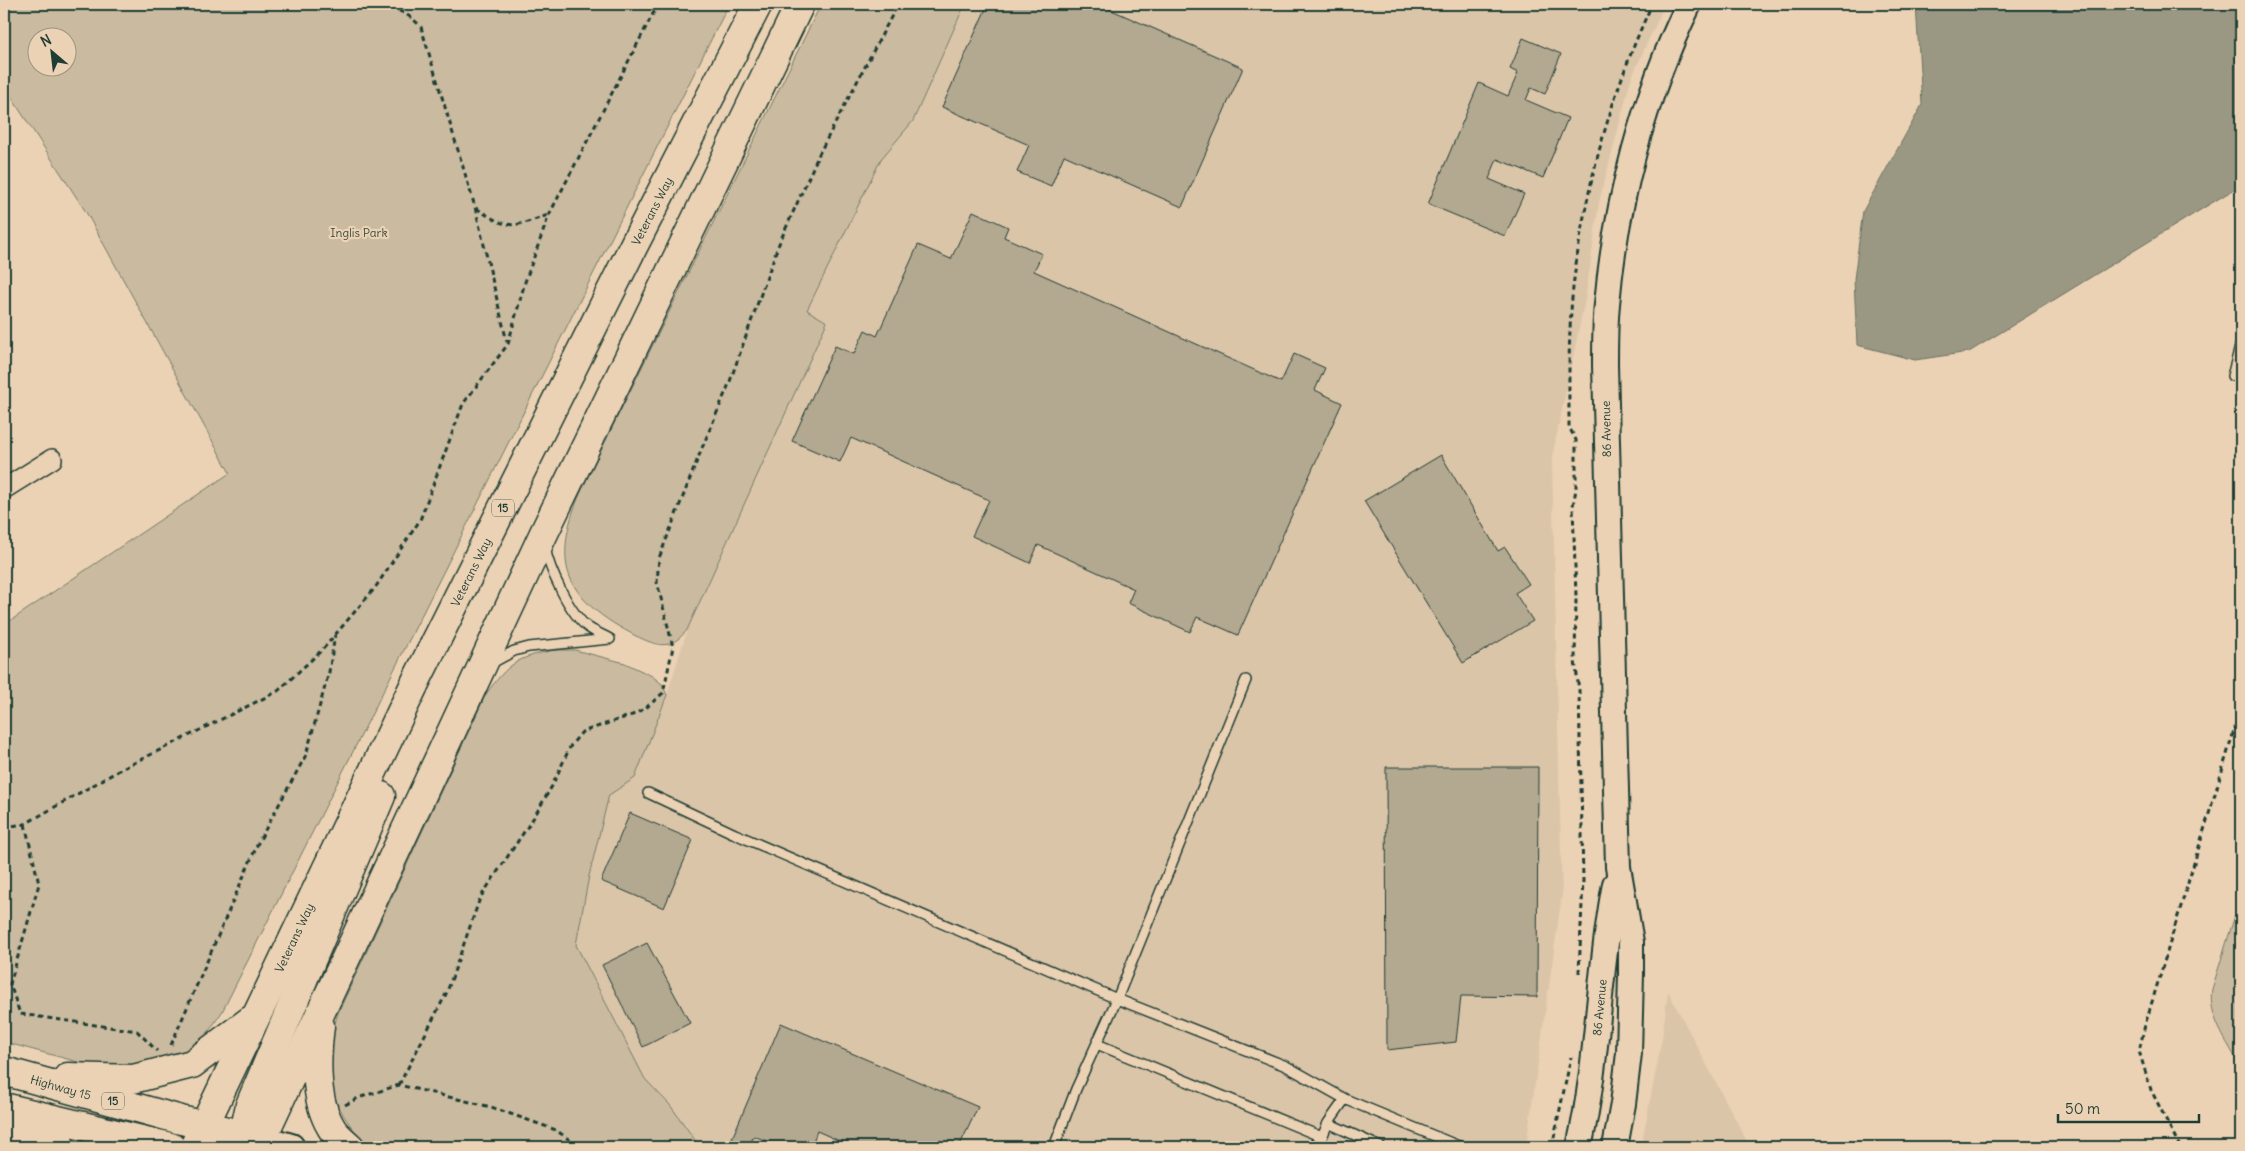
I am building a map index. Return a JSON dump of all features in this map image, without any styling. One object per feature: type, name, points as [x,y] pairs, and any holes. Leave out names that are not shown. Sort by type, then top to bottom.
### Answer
[{"type":"main road","name":"Veterans Way","points":[[200,1140],[256,1016],[417,679],[634,245],[758,4]]},
{"type":"main road","points":[[246,1143],[322,1007],[542,535],[800,4]]},
{"type":"main road","points":[[246,1143],[250,1105],[414,718],[417,679]]},
{"type":"main road","points":[[322,1007],[316,1055],[321,1102],[331,1128],[350,1147]]},
{"type":"main road","points":[[13,1073],[133,1079],[166,1072],[192,1064],[256,1016]]},
{"type":"main road","name":"Highway 15","points":[[13,1073],[200,1140]]},
{"type":"main road","points":[[4,1107],[171,1147]]},
{"type":"main road","points":[[4,1133],[28,1147]]},
{"type":"main road","points":[[4,1133],[61,1147]]},
{"type":"main road","name":"15","points":[[200,1140],[246,1143]]},
{"type":"main road","points":[[246,1143],[291,1147]]},
{"type":"street","name":"86 Avenue","points":[[1615,1147],[1623,1104],[1629,1053],[1630,942],[1618,868],[1605,374],[1606,305],[1612,258],[1636,145],[1656,86],[1689,4]]},
{"type":"street","points":[[4,489],[52,459]]},
{"type":"street","name":"86 Avenue","points":[[1580,1147],[1597,1035],[1606,927],[1618,868]]},
{"type":"lane","points":[[2232,376],[2241,343]]},
{"type":"lane","points":[[479,670],[514,651],[529,647],[610,639],[587,627],[571,606],[553,574],[542,535]]},
{"type":"lane","points":[[1054,1147],[1117,999],[1246,680]]},
{"type":"lane","points":[[648,793],[735,834],[1117,999],[1286,1066],[1345,1099],[1461,1147]]},
{"type":"lane","points":[[1097,1044],[1322,1137]]},
{"type":"lane","points":[[1318,1147],[1328,1123],[1345,1099]]},
{"type":"lane","points":[[1328,1123],[1381,1147]]},
{"type":"path","points":[[373,4],[403,11],[412,16],[421,27],[476,207],[508,344]]},
{"type":"path","points":[[4,827],[24,824],[118,771],[278,691],[323,649],[374,588],[420,520],[463,404],[508,344],[525,282],[549,215],[658,4]]},
{"type":"path","points":[[399,1086],[447,992],[480,898],[534,817],[552,786],[571,745],[582,732],[635,714],[663,693],[673,647],[657,582],[659,558],[698,456],[729,384],[782,238],[818,154],[898,4]]},
{"type":"path","points":[[1579,977],[1583,880],[1579,690],[1575,661],[1576,597],[1573,506],[1576,489],[1576,440],[1569,427],[1572,304],[1582,232],[1599,148],[1633,45],[1652,4]]},
{"type":"path","points":[[476,207],[500,223],[511,225],[549,215]]},
{"type":"path","points":[[167,1054],[258,843],[306,754],[329,672],[335,635]]},
{"type":"path","points":[[2180,1147],[2151,1090],[2139,1052],[2144,1025],[2241,708]]},
{"type":"path","points":[[24,824],[39,884],[10,984],[20,1014],[137,1031],[159,1055]]},
{"type":"path","points":[[1552,1147],[1571,1055]]},
{"type":"path","points":[[343,1106],[358,1098],[399,1086],[491,1107],[556,1130],[578,1147]]},
{"type":"shaded area","points":[[965,4],[1665,4],[1631,79],[1599,203],[1586,295],[1552,458],[1562,895],[1526,1147],[700,1147],[670,1105],[645,1079],[576,945],[589,876],[609,795],[635,778],[667,695],[687,630],[827,322],[807,311],[881,159],[913,121]]},
{"type":"shaded area","points":[[1916,4],[2241,4],[2241,185],[1969,352],[1915,360],[1857,345],[1854,279],[1863,211],[1922,105]]},
{"type":"shaded area","points":[[1668,991],[1750,1147],[1641,1147],[1662,1038]]},
{"type":"green space","name":"Inglis Park","points":[[4,4],[729,4],[222,1012],[200,1044],[170,1061],[140,1068],[82,1063],[4,1042],[4,625],[230,473],[86,212],[4,86]]},
{"type":"green space","points":[[821,4],[965,4],[913,121],[881,159],[807,310],[827,322],[687,630],[672,643],[665,645],[656,644],[636,636],[613,623],[591,607],[574,586],[566,560],[566,546],[571,518],[581,491]]},
{"type":"green space","points":[[554,650],[575,650],[625,663],[652,676],[662,684],[667,695],[635,778],[609,795],[589,876],[576,945],[645,1079],[670,1105],[700,1147],[370,1147],[344,1117],[336,1101],[332,1086],[329,1069],[330,1052],[338,1013],[486,694],[501,675],[514,663]]},
{"type":"green space","points":[[2241,896],[2241,1068],[2220,1030],[2211,999],[2212,989]]},
{"type":"building","points":[[988,4],[1098,4],[1243,68],[1182,207],[1064,155],[1051,186],[1017,172],[1029,145],[942,107]]},
{"type":"building","points":[[1523,38],[1561,54],[1545,94],[1531,88],[1526,100],[1568,118],[1543,178],[1497,159],[1489,179],[1524,194],[1505,236],[1428,204],[1479,83],[1508,96],[1518,73],[1510,69]]},
{"type":"building","points":[[973,211],[1008,227],[1004,237],[1042,254],[1034,271],[1281,382],[1294,354],[1325,368],[1315,390],[1342,403],[1238,635],[1197,617],[1190,632],[1128,603],[1134,589],[1038,545],[1030,563],[972,536],[989,500],[851,438],[840,462],[792,441],[835,346],[854,354],[865,330],[877,336],[918,245],[951,259]]},
{"type":"building","points":[[1441,455],[1498,551],[1505,547],[1529,584],[1515,593],[1533,621],[1463,663],[1364,501]]},
{"type":"building","points":[[1386,767],[1538,767],[1537,997],[1461,996],[1456,1042],[1387,1050]]},
{"type":"building","points":[[630,813],[693,840],[664,908],[601,881]]},
{"type":"building","points":[[647,943],[690,1023],[643,1047],[602,965]]},
{"type":"building","points":[[781,1023],[978,1107],[959,1147],[853,1147],[817,1131],[811,1147],[781,1147],[754,1136],[748,1147],[730,1143]]}]
